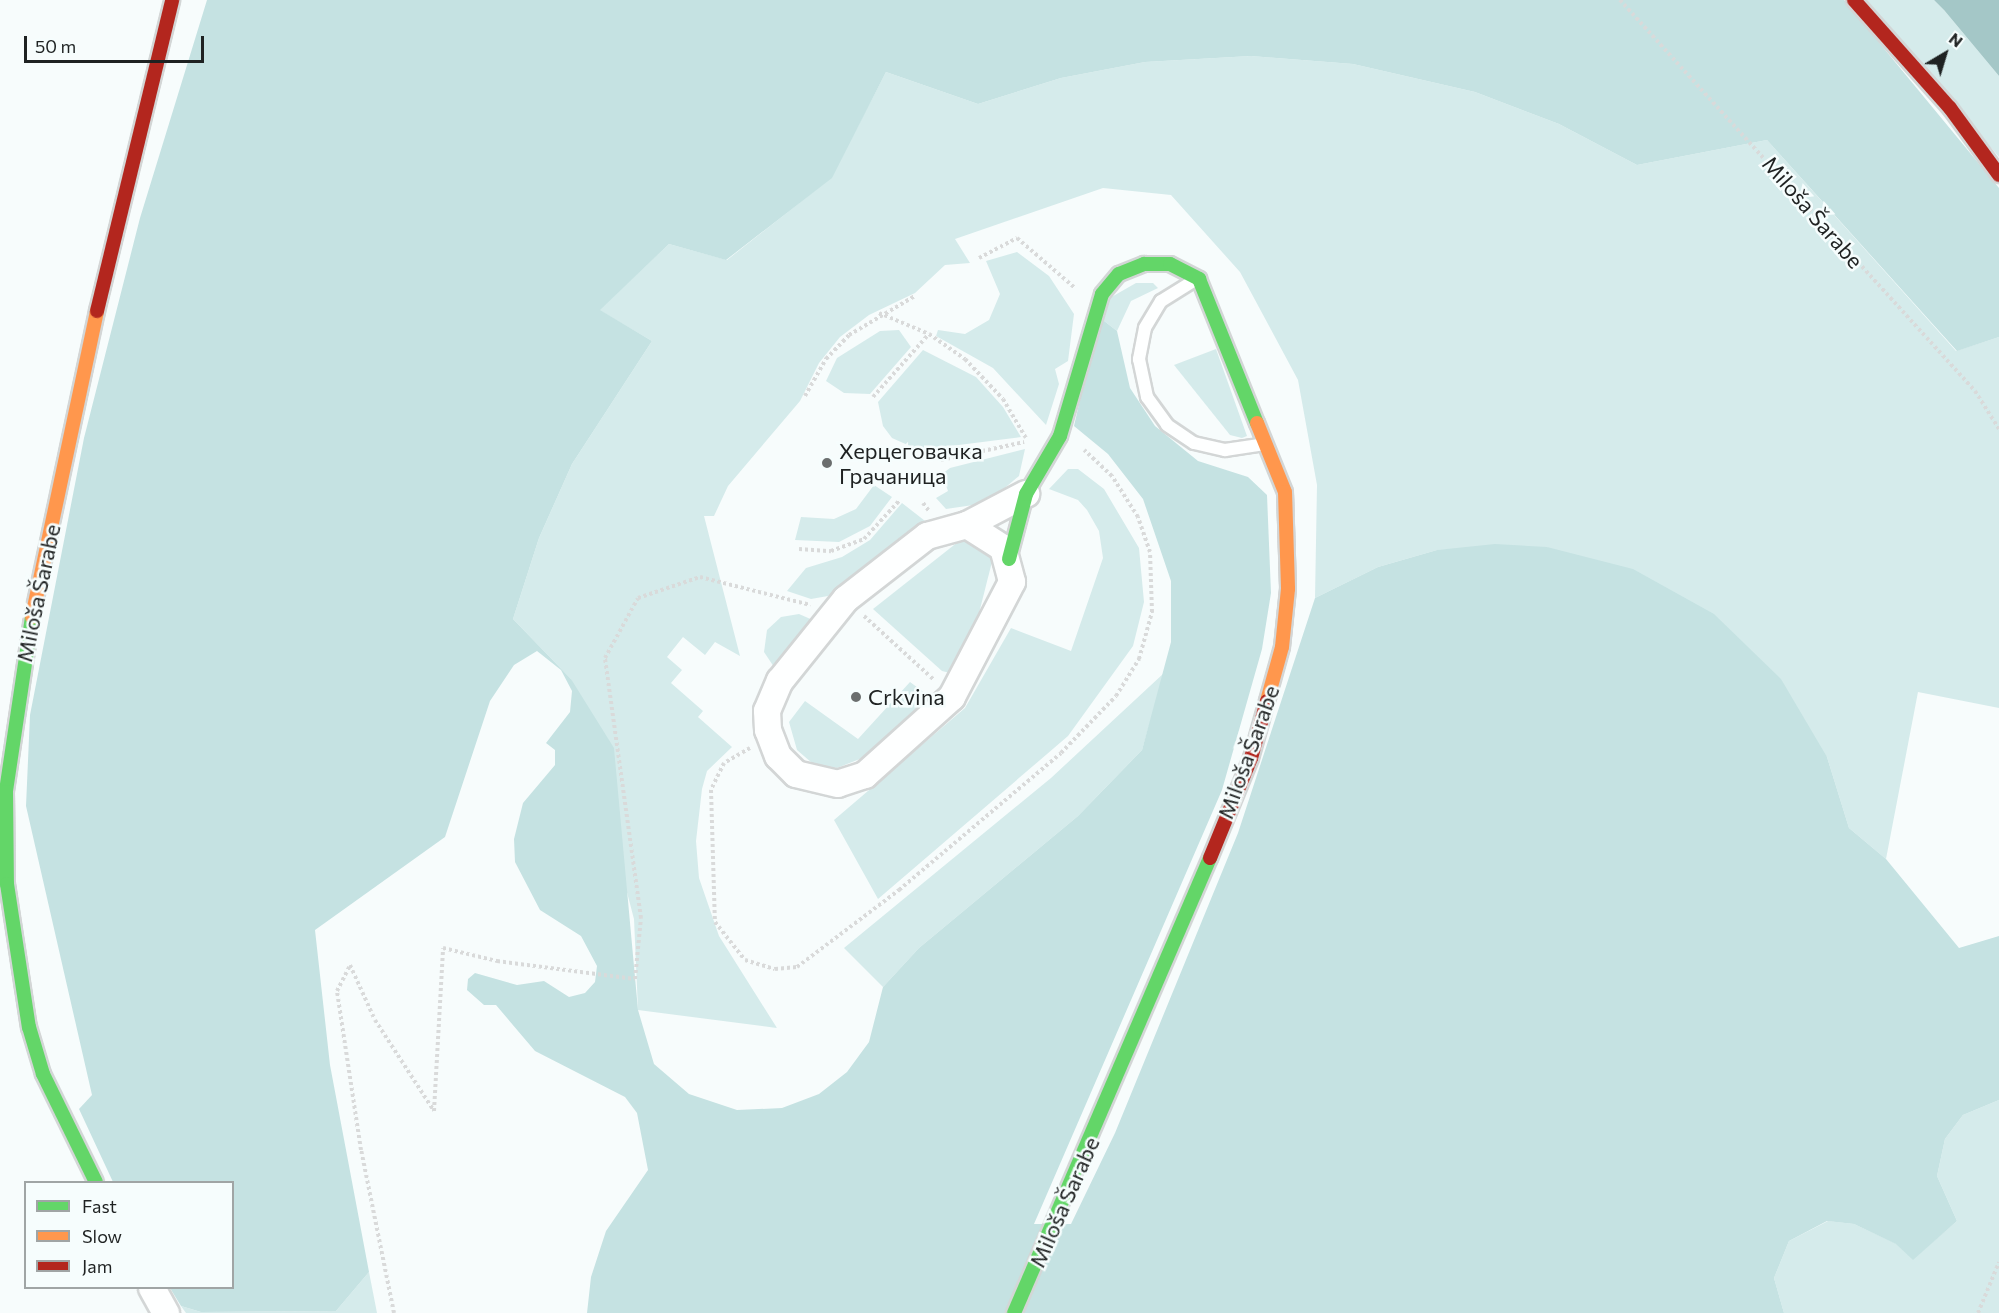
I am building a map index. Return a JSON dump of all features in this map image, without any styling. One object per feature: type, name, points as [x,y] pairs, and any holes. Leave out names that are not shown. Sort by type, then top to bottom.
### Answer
[{"type":"street","name":"Miloša Šarabe","points":[[96,1181],[43,1074],[29,1027],[7,884],[6,792],[14,712],[34,602],[81,407],[101,290],[172,0]]},
{"type":"street","points":[[1854,0],[1950,108],[1999,176]]},
{"type":"street","points":[[1026,494],[967,525],[927,536],[842,603],[771,697],[770,740],[796,774],[838,784],[865,775],[952,697],[1008,598],[1009,559],[1026,494],[1060,436],[1095,305],[1119,274],[1144,264],[1170,264],[1199,279]]},
{"type":"street","name":"Miloša Šarabe","points":[[1014,1313],[1093,1139],[1269,705],[1282,647],[1289,540],[1285,492],[1199,279]]},
{"type":"street","points":[[967,525],[994,538],[1009,559]]},
{"type":"street","points":[[153,1289],[166,1313]]},
{"type":"lane","points":[[1199,279],[1184,282],[1161,301],[1145,328],[1139,359],[1147,397],[1167,425],[1194,443],[1225,450],[1266,444]]},
{"type":"path","name":"Miloša Šarabe","points":[[1620,0],[1975,391],[1999,429]]},
{"type":"path","points":[[979,258],[1017,238],[1095,305]]},
{"type":"path","points":[[806,396],[837,346],[879,314],[915,296]]},
{"type":"path","points":[[879,314],[928,334],[985,378],[1028,442],[941,460]]},
{"type":"path","points":[[873,397],[928,334]]},
{"type":"path","points":[[770,740],[724,763],[711,790],[710,831],[712,902],[723,938],[745,960],[775,969],[797,967],[817,955],[1061,753],[1116,696],[1139,659],[1152,612],[1154,576],[1138,516],[1112,476],[1060,436]]},
{"type":"path","points":[[799,549],[831,551],[864,539],[899,501]]},
{"type":"path","points":[[394,1313],[361,1150],[337,991],[350,965],[375,1020],[434,1111],[443,948],[497,961],[635,979],[641,918],[605,658],[638,597],[700,577],[771,598],[842,603],[952,697]]},
{"type":"path","points":[[1978,1313],[1999,1262]]},
{"type":"shaded area","points":[[207,0],[1844,0],[1999,188],[1999,337],[1957,351],[1767,140],[1637,165],[1559,124],[1475,92],[1353,64],[1251,56],[1145,62],[1061,78],[978,104],[886,72],[832,178],[726,260],[669,244],[600,310],[652,341],[572,464],[539,538],[513,619],[571,679],[614,748],[638,1010],[654,1064],[689,1094],[737,1110],[782,1108],[819,1094],[847,1072],[869,1042],[883,987],[919,948],[1078,816],[1142,750],[1171,642],[1171,581],[1143,499],[1108,454],[1074,426],[1099,317],[1117,331],[1130,388],[1155,426],[1198,461],[1248,477],[1267,495],[1271,593],[1262,649],[1222,790],[1034,1224],[1071,1224],[1115,1133],[1238,833],[1315,598],[1378,567],[1437,550],[1495,544],[1547,547],[1633,569],[1714,614],[1781,679],[1827,757],[1849,828],[1886,859],[1959,948],[1999,936],[1999,1100],[1963,1115],[1945,1139],[1937,1176],[1957,1221],[1913,1260],[1896,1244],[1854,1224],[1827,1221],[1789,1241],[1774,1278],[1784,1313],[587,1313],[591,1277],[606,1231],[648,1170],[637,1113],[625,1097],[535,1051],[496,1005],[484,1005],[467,990],[468,979],[475,973],[517,985],[544,981],[569,997],[585,993],[595,982],[597,966],[581,936],[540,910],[515,862],[514,839],[523,803],[555,765],[555,750],[546,743],[570,712],[572,691],[561,670],[537,651],[514,665],[490,701],[445,837],[315,930],[330,1065],[369,1272],[336,1311],[201,1312],[181,1306],[171,1289],[234,1289],[234,1181],[113,1181],[79,1109],[92,1095],[26,806],[30,715],[84,438],[140,218]]},
{"type":"shaded area","points":[[1863,0],[1934,0],[1944,10],[1999,76],[1999,157]]},
{"type":"shaded area","points":[[1934,0],[1999,0],[1999,76],[1944,10]]},
{"type":"shaded area","points":[[1251,56],[1353,64],[1475,92],[1559,124],[1637,165],[1767,140],[1956,351],[1999,337],[1999,708],[1918,692],[1886,859],[1849,828],[1827,757],[1547,547],[1437,550],[1378,567],[1315,598],[1317,485],[1298,380],[1240,272],[1171,195],[1103,188],[955,239],[970,263],[945,265],[915,293],[869,315],[840,337],[819,363],[800,401],[728,486],[714,516],[704,516],[740,656],[715,642],[705,655],[683,637],[667,657],[682,670],[671,683],[703,711],[698,717],[732,747],[707,771],[702,789],[696,841],[699,878],[719,936],[777,1028],[638,1010],[634,919],[571,679],[513,619],[539,538],[572,464],[652,341],[599,310],[669,244],[727,260],[831,178],[886,72],[978,104],[1061,78],[1145,62]]},
{"type":"shaded area","points":[[1017,252],[1049,276],[1074,314],[1068,361],[1055,369],[1059,384],[1046,425],[993,368],[936,336],[938,330],[965,334],[989,320],[1000,294],[986,261]]},
{"type":"shaded area","points":[[1136,283],[1153,283],[1158,288],[1131,301],[1117,331],[1099,317],[1108,299]]},
{"type":"shaded area","points":[[899,330],[911,347],[870,394],[844,393],[826,381],[837,358],[880,331]]},
{"type":"shaded area","points":[[1216,349],[1247,436],[1242,438],[1230,435],[1174,365]]},
{"type":"shaded area","points":[[923,350],[976,377],[1003,407],[1021,437],[919,450],[892,438],[883,426],[878,402]]},
{"type":"shaded area","points":[[1025,449],[1019,476],[987,503],[946,509],[936,498],[948,491],[942,474],[950,468]]},
{"type":"shaded area","points":[[1068,469],[1078,469],[1104,489],[1139,548],[1144,602],[1133,646],[1068,736],[878,899],[834,820],[965,708],[1011,628],[1071,651],[1103,558],[1099,531],[1087,510],[1078,500],[1049,489]]},
{"type":"shaded area","points":[[874,485],[892,497],[870,526],[839,542],[795,540],[801,517],[834,519],[856,509]]},
{"type":"shaded area","points":[[902,503],[929,524],[828,596],[811,599],[787,591],[806,568],[842,557],[870,540]]},
{"type":"shaded area","points":[[968,534],[995,550],[977,621],[950,673],[942,671],[873,609]]},
{"type":"shaded area","points":[[799,614],[815,621],[776,670],[764,652],[767,630],[781,617]]},
{"type":"shaded area","points":[[1164,673],[1142,750],[1078,816],[919,948],[883,987],[844,948],[1051,778]]},
{"type":"shaded area","points":[[910,682],[929,696],[880,751],[837,768],[812,763],[797,750],[789,722],[805,701],[858,739]]},
{"type":"shaded area","points":[[1999,1100],[1999,1313],[1784,1313],[1774,1278],[1789,1241],[1828,1221],[1854,1224],[1897,1244],[1913,1259],[1957,1221],[1937,1176],[1945,1139],[1963,1115]]},
{"type":"shaded area","points":[[369,1272],[377,1313],[186,1313],[181,1306],[201,1312],[336,1311]]},
{"type":"traffic: fast","points":[[1009,559],[1026,494],[1060,436],[1102,294],[1119,274],[1144,264],[1170,264],[1199,279],[1257,423]]},
{"type":"traffic: fast","points":[[32,617],[6,792],[7,884],[29,1027],[43,1074],[96,1181]]},
{"type":"traffic: fast","points":[[1014,1313],[1210,858]]},
{"type":"traffic: slow","points":[[32,617],[97,311]]},
{"type":"traffic: slow","points":[[1257,423],[1285,492],[1288,589],[1282,647],[1267,701]]},
{"type":"traffic: jam","points":[[97,311],[172,0]]},
{"type":"traffic: jam","points":[[1854,0],[1950,108],[1999,175]]},
{"type":"traffic: jam","points":[[1210,858],[1251,758],[1267,701]]},
{"type":"place","name":"Херцеговачка Грачаница","points":[[827,463]]},
{"type":"place","name":"Crkvina","points":[[856,697]]}]
